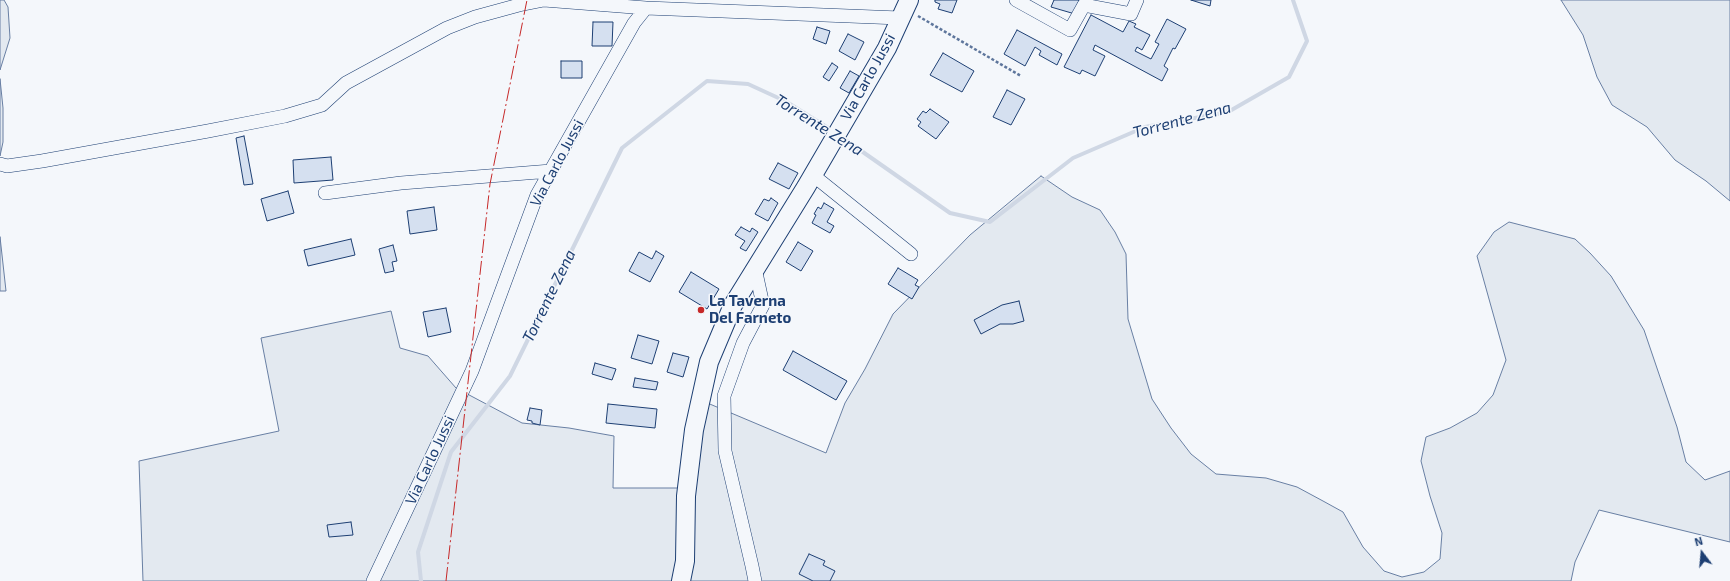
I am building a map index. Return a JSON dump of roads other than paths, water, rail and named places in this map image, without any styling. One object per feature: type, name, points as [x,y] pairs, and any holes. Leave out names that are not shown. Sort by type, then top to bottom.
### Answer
[{"type":"street","points":[[0,164],[7,166],[42,161],[208,131],[285,116],[322,105],[346,83],[447,28],[475,17],[519,5],[544,0],[646,8]]},
{"type":"street","points":[[1016,0],[1070,30],[1084,5],[1130,14],[1137,0]]},
{"type":"street","name":"Via Carlo Jussi","points":[[373,581],[472,371],[537,195],[634,23],[646,8],[908,11],[888,48],[733,305],[709,362],[694,430],[686,496],[685,561],[681,581]]},
{"type":"street","points":[[325,193],[401,183],[551,171]]},
{"type":"street","points":[[819,180],[911,254]]},
{"type":"street","points":[[754,581],[752,566],[725,452],[724,396],[743,343],[763,305],[755,268]]},
{"type":"waterway","name":"Torrente Zena","points":[[840,136],[950,213],[990,222],[1073,158],[1145,127],[1228,112],[1289,77],[1307,41],[1293,0]]},
{"type":"waterway","name":"Torrente Zena","points":[[421,581],[418,552],[451,452],[510,376],[622,148],[707,81],[748,84],[785,101],[833,131]]},
{"type":"place","name":"La Taverna Del Farneto","points":[[701,310]]}]
